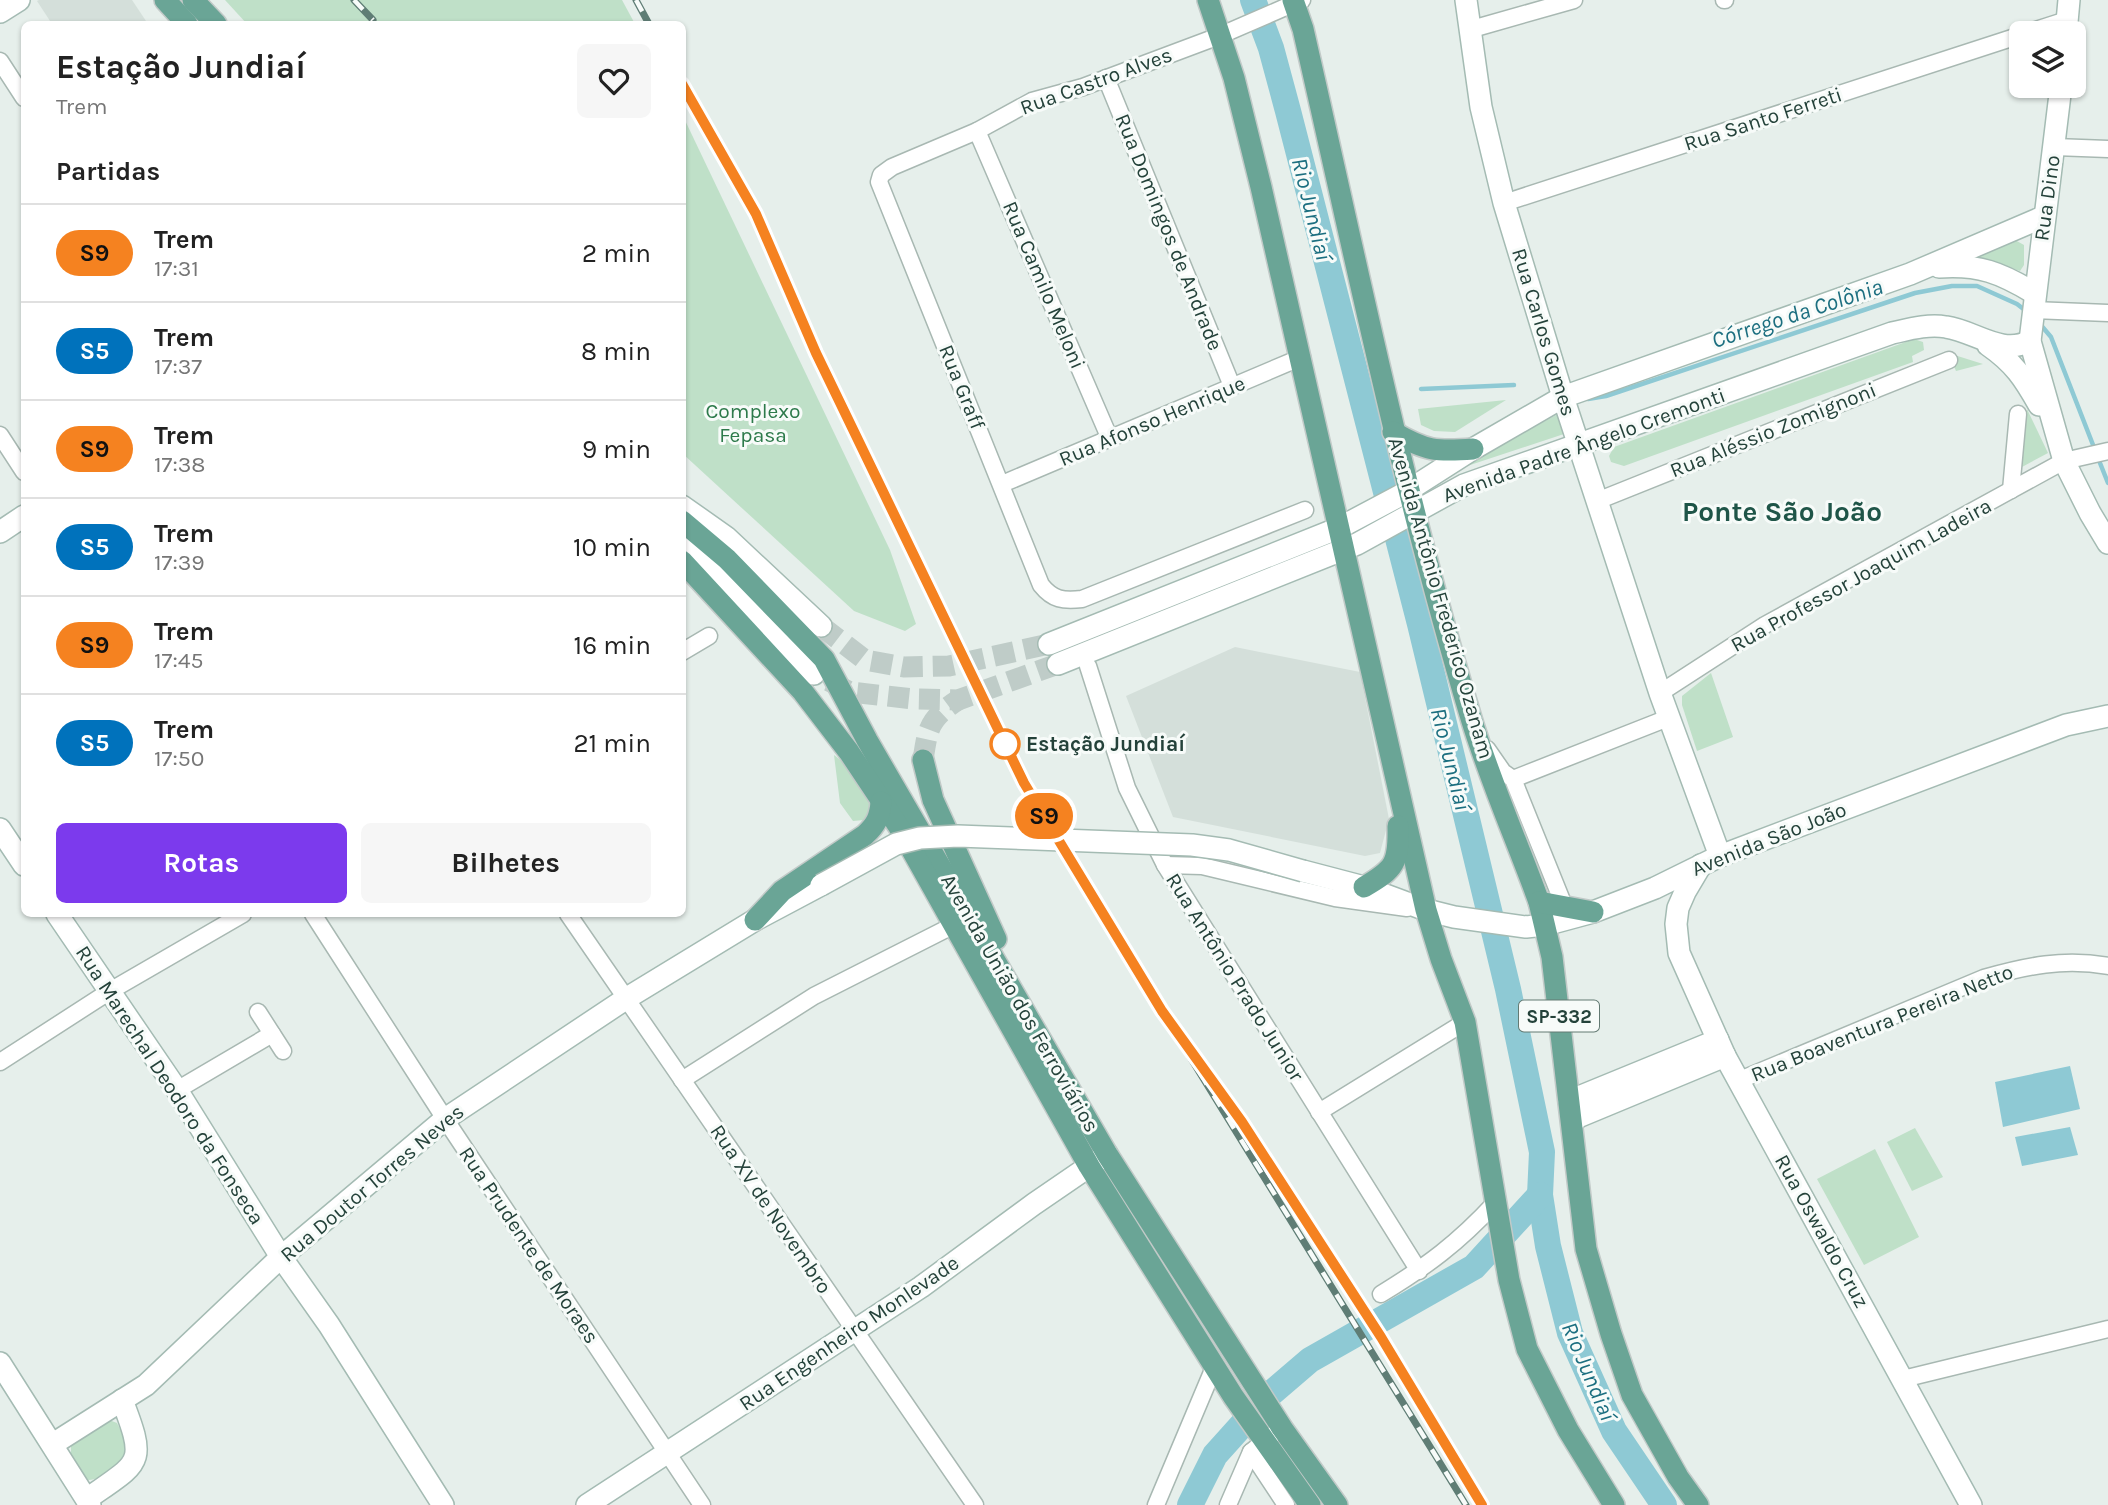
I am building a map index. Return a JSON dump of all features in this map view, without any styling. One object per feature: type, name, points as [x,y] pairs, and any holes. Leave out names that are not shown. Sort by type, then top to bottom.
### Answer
[{"type":"main road","points":[[0,12],[19,0]]},
{"type":"main road","points":[[164,0],[184,21]]},
{"type":"main road","points":[[194,0],[213,21]]},
{"type":"main road","points":[[1208,0],[1226,33],[1234,78],[1302,357],[1349,536],[1397,786],[1426,910],[1465,1022],[1509,1280],[1527,1349],[1568,1430],[1614,1505]]},
{"type":"main road","name":"Rua Carlos Gomes","points":[[1466,0],[1481,107],[1504,203],[1711,860]]},
{"type":"main road","name":"Avenida Antônio Frederico Ozanam","points":[[1293,3],[1303,29],[1330,145],[1407,503],[1472,721],[1539,902],[1536,926],[1552,957],[1586,1249],[1632,1395],[1678,1477],[1698,1505]]},
{"type":"main road","name":"Rua Dino","points":[[2032,317],[2060,98]]},
{"type":"main road","name":"Avenida Padre Ângelo Cremonti","points":[[1058,664],[1349,536],[1407,503],[1473,449],[1563,397],[1910,274],[2043,217]]},
{"type":"main road","name":"Avenida Padre Ângelo Cremonti","points":[[1407,503],[1580,445],[1892,333],[1923,327],[1946,327],[2011,347],[2032,317],[2011,279],[1985,269],[1963,265],[1910,274]]},
{"type":"main road","points":[[2032,317],[2054,430],[2073,458],[2090,513],[2108,543]]},
{"type":"main road","name":"Avenida Padre Ângelo Cremonti","points":[[1965,332],[2007,358],[2021,372],[2054,430]]},
{"type":"main road","points":[[1393,432],[1419,447],[1440,452],[1473,449]]},
{"type":"main road","points":[[686,509],[726,537],[821,626]]},
{"type":"main road","points":[[0,532],[21,518]]},
{"type":"main road","name":"Avenida União dos Ferroviários","points":[[686,524],[727,559],[824,659],[867,740],[1045,1046],[1098,1160],[1337,1505]]},
{"type":"main road","name":"Avenida Padre Ângelo Cremonti","points":[[1049,644],[1349,536]]},
{"type":"main road","points":[[686,544],[719,574],[814,674]]},
{"type":"main road","name":"Avenida União dos Ferroviários","points":[[686,565],[803,692],[849,752],[899,827],[952,926],[1098,1160],[1259,1444],[1310,1505]]},
{"type":"main road","name":"Avenida São João","points":[[821,886],[896,844],[920,838],[958,836],[1192,845],[1230,850],[1364,887],[1426,910],[1454,917],[1536,926],[1593,912],[1656,888],[1711,860],[2066,725],[2108,716]]},
{"type":"main road","points":[[923,760],[933,800],[1045,1046]]},
{"type":"main road","points":[[1364,887],[1382,876],[1395,863],[1399,850],[1397,786]]},
{"type":"main road","points":[[755,920],[782,891],[875,826],[881,802]]},
{"type":"main road","points":[[0,830],[21,861]]},
{"type":"main road","name":"Rua Oswaldo Cruz","points":[[1711,860],[1685,891],[1678,908],[1676,924],[1679,953],[1722,1048],[1970,1505]]},
{"type":"main road","name":"Rua Doutor Torres Neves","points":[[53,1444],[146,1385],[282,1257],[445,1119],[626,998],[755,920],[821,886]]},
{"type":"main road","points":[[1539,902],[1593,912]]},
{"type":"main road","name":"Rua Marechal Deodoro da Fonseca","points":[[59,917],[177,1090],[443,1505]]},
{"type":"main road","points":[[1569,1101],[1722,1048]]},
{"type":"main road","points":[[1572,1123],[1578,1117],[1722,1048]]},
{"type":"main road","name":"Rua Engenheiro Monlevade","points":[[587,1505],[921,1287],[1098,1160]]},
{"type":"main road","points":[[0,1363],[53,1444],[84,1503],[127,1470],[134,1461],[137,1452],[135,1435],[122,1400]]},
{"type":"street","points":[[1472,29],[1574,0]]},
{"type":"street","name":"Rua Castro Alves","points":[[892,167],[977,131],[1032,101],[1083,87],[1226,33],[1293,3]]},
{"type":"street","name":"Rua Santo Ferreti","points":[[1504,203],[2009,39]]},
{"type":"street","points":[[0,61],[21,93]]},
{"type":"street","name":"Rua Domingos de Andrade","points":[[1106,78],[1232,386]]},
{"type":"street","name":"Rua Camilo Meloni","points":[[977,131],[1110,439]]},
{"type":"street","points":[[2054,147],[2108,149]]},
{"type":"street","name":"Rua Graff","points":[[892,167],[881,175],[881,187],[1041,585],[1049,595],[1063,601],[1082,598],[1305,510]]},
{"type":"street","points":[[2032,317],[2108,313]]},
{"type":"street","name":"Rua Afonso Henrique","points":[[1002,484],[1302,357]]},
{"type":"street","name":"Rua Aléssio Zomignoni","points":[[1597,500],[1949,360]]},
{"type":"street","points":[[2011,490],[2018,414]]},
{"type":"street","points":[[0,435],[21,467]]},
{"type":"street","name":"Rua Professor Joaquim Ladeira","points":[[1660,694],[1765,625],[2011,490],[2073,458],[2108,451]]},
{"type":"street","points":[[686,650],[709,636]]},
{"type":"street","name":"Rua Antônio Prado Junior","points":[[1088,666],[1127,788],[1165,865],[1419,1271]]},
{"type":"street","points":[[1513,779],[1668,718]]},
{"type":"street","points":[[1472,721],[1492,758],[1503,772],[1513,779],[1565,908]]},
{"type":"street","name":"Avenida São João","points":[[1165,865],[1202,866],[1335,898],[1386,907],[1426,910]]},
{"type":"street","points":[[0,1062],[110,991],[238,917]]},
{"type":"street","name":"Rua Prudente de Moraes","points":[[315,917],[445,1119],[702,1505]]},
{"type":"street","name":"Rua XV de Novembro","points":[[570,917],[975,1505]]},
{"type":"street","points":[[682,1080],[814,996],[952,926]]},
{"type":"street","name":"Rua Boaventura Pereira Netto","points":[[1740,1080],[1984,978],[2022,967],[2054,962],[2086,962],[2108,966]]},
{"type":"street","points":[[258,1012],[283,1051]]},
{"type":"street","points":[[1319,1112],[1465,1022]]},
{"type":"street","points":[[177,1090],[272,1034]]},
{"type":"street","points":[[1381,1294],[1419,1271],[1464,1237],[1495,1203]]},
{"type":"street","points":[[1903,1379],[2108,1329]]},
{"type":"street","points":[[1156,1505],[1215,1365]]},
{"type":"street","points":[[1228,1505],[1259,1444],[1278,1419]]},
{"type":"street","points":[[1259,1444],[1286,1505]]},
{"type":"shaded area","points":[[132,0],[146,21],[50,21],[37,1]]},
{"type":"shaded area","points":[[1235,647],[1360,672],[1389,819],[1380,853],[1365,856],[1173,817],[1126,696]]},
{"type":"green space","points":[[225,0],[622,0],[633,21],[244,21]]},
{"type":"green space","name":"Complexo Fepasa","points":[[686,122],[890,550],[916,624],[905,631],[854,611],[686,457]]},
{"type":"green space","points":[[2015,240],[2024,245],[2024,265],[2020,271],[1979,258],[1982,251]]},
{"type":"green space","points":[[1914,339],[1923,342],[1924,350],[1912,356],[1913,362],[1624,466],[1611,462],[1609,456],[1614,447]]},
{"type":"green space","points":[[1948,353],[1983,364],[1956,371]]},
{"type":"green space","points":[[1506,400],[1455,432],[1434,431],[1421,425],[1418,409]]},
{"type":"green space","points":[[2027,409],[2048,453],[2022,467]]},
{"type":"green space","points":[[1560,413],[1567,433],[1452,471]]},
{"type":"green space","points":[[1711,673],[1733,737],[1697,751],[1682,705],[1682,696]]},
{"type":"green space","points":[[834,755],[861,785],[868,799],[868,813],[864,820],[853,821],[840,803]]},
{"type":"green space","points":[[1512,794],[1547,884],[1540,875],[1513,804]]},
{"type":"green space","points":[[1915,1128],[1943,1177],[1912,1191],[1887,1142]]},
{"type":"green space","points":[[1875,1149],[1919,1237],[1864,1265],[1817,1179]]},
{"type":"green space","points":[[109,1420],[117,1423],[131,1451],[114,1471],[88,1480],[71,1455],[71,1444]]},
{"type":"water","points":[[2070,1066],[2080,1109],[2003,1127],[1995,1082]]},
{"type":"water","points":[[2070,1127],[2078,1155],[2022,1166],[2015,1137]]},
{"type":"waterway","name":"Rio Jundiaí","points":[[1253,0],[1271,48],[1288,111],[1420,624],[1508,989],[1542,1152],[1540,1195],[1548,1246],[1570,1333],[1614,1431],[1664,1505]]},
{"type":"waterway","name":"Córrego da Colônia","points":[[1588,399],[1606,396],[1915,293],[1952,286],[1977,286],[2017,304],[2026,311]]},
{"type":"waterway","name":"Córrego da Colônia","points":[[2040,324],[2051,337],[2095,450]]},
{"type":"waterway","name":"Córrego da Colônia","points":[[1421,389],[1514,385]]},
{"type":"waterway","name":"Córrego da Colônia","points":[[2098,458],[2108,483]]},
{"type":"waterway","points":[[1190,1505],[1215,1455],[1268,1396],[1310,1360],[1474,1267],[1540,1195]]},
{"type":"tunnel","points":[[821,626],[865,660],[904,667],[949,666],[1049,644]]},
{"type":"tunnel","points":[[829,681],[850,692],[914,699],[958,700],[1058,664]]},
{"type":"tunnel","points":[[923,760],[926,739],[932,725],[941,713],[958,700]]},
{"type":"railway","points":[[354,0],[373,20]]},
{"type":"railway","points":[[636,0],[647,21]]},
{"type":"railway","points":[[686,91],[756,214],[816,353],[1024,783],[1466,1505]]},
{"type":"railway","points":[[1249,1133],[1381,1337],[1482,1505]]},
{"type":"train","name":"S9","points":[[686,91],[756,214],[816,353],[1024,783],[1162,1011],[1242,1122],[1381,1337],[1482,1505]]},
{"type":"place","name":"Estação Jundiaí","points":[[1005,744]]},
{"type":"district","name":"Ponte São João","points":[[1782,511]]}]
